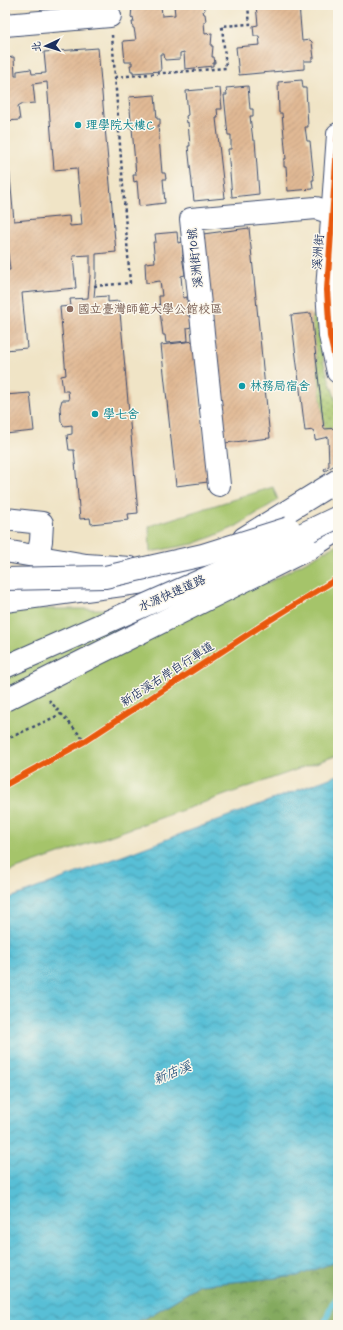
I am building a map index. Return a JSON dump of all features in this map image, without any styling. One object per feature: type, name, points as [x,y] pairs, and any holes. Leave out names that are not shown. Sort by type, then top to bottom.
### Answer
[{"type":"main road","points":[[5,25],[110,16]]},
{"type":"main road","name":"溪洲街","points":[[338,134],[327,290],[330,336],[338,372]]},
{"type":"main road","name":"溪洲街10號","points":[[219,485],[191,219],[316,208],[332,213]]},
{"type":"main road","points":[[5,551],[86,565],[128,568],[164,566],[199,557],[245,538],[338,480]]},
{"type":"main road","points":[[5,579],[105,577],[203,555],[338,512]]},
{"type":"main road","name":"水源快速道路","points":[[5,667],[261,554],[338,517]]},
{"type":"main road","points":[[5,519],[42,523],[38,556]]},
{"type":"main road","points":[[5,700],[308,549],[338,530]]},
{"type":"main road","points":[[5,601],[253,567],[308,549]]},
{"type":"main road","points":[[5,589],[85,590]]},
{"type":"path","points":[[115,77],[226,68],[222,26],[250,24],[248,6],[256,6]]},
{"type":"path","points":[[94,286],[130,283],[110,16]]},
{"type":"path","points":[[5,740],[61,714]]},
{"type":"path","points":[[78,744],[92,736]]},
{"type":"green space","points":[[311,316],[317,316],[324,363],[338,407],[338,428],[324,429]]},
{"type":"green space","points":[[273,487],[278,500],[235,527],[193,544],[150,552],[149,526]]},
{"type":"green space","points":[[338,544],[338,755],[5,873],[5,609],[140,609],[269,582]]},
{"type":"green space","points":[[338,1261],[338,1325],[129,1325],[151,1315],[200,1285],[297,1276]]},
{"type":"water","name":"新店溪","points":[[338,775],[338,1261],[297,1276],[200,1285],[151,1315],[129,1325],[5,1325],[5,900]]},
{"type":"building","points":[[130,5],[161,5],[162,16],[175,15],[174,5],[204,5],[205,10],[203,11],[206,21],[204,22],[205,34],[212,33],[212,57],[214,57],[215,63],[213,63],[213,66],[185,69],[184,52],[180,53],[180,59],[165,60],[164,54],[160,54],[161,71],[133,73],[130,65],[132,65],[132,62],[125,62],[123,41],[136,40],[132,22],[134,22],[133,17],[131,18],[132,6],[130,7]]},
{"type":"building","points":[[256,5],[299,5],[302,41],[310,40],[312,42],[314,58],[312,58],[312,61],[304,61],[304,69],[239,75],[236,47],[260,45],[259,36],[254,36],[253,26],[258,25]]},
{"type":"building","points":[[98,48],[116,252],[96,254],[94,297],[108,296],[108,302],[119,301],[138,513],[128,514],[129,520],[91,524],[90,518],[80,519],[74,450],[69,450],[67,435],[72,434],[72,425],[64,426],[61,421],[60,407],[62,400],[69,400],[68,391],[63,391],[61,376],[66,375],[60,307],[71,306],[70,299],[88,298],[90,255],[73,256],[76,288],[22,293],[27,348],[5,350],[5,270],[10,270],[7,246],[5,247],[5,166],[9,166],[14,221],[69,216],[70,226],[82,225],[77,168],[54,170],[47,82],[33,84],[35,103],[21,104],[18,106],[20,120],[5,121],[5,58],[14,57],[15,76],[17,76],[17,71],[31,69],[32,74],[46,73],[44,52]]},
{"type":"building","points":[[302,80],[303,88],[306,88],[308,127],[305,127],[307,141],[310,141],[314,180],[312,180],[313,189],[288,191],[286,167],[284,167],[284,159],[286,159],[282,113],[279,113],[278,82]]},
{"type":"building","points":[[248,86],[250,109],[253,109],[253,116],[250,116],[253,140],[255,140],[259,194],[232,197],[228,149],[231,149],[231,135],[228,135],[224,95],[227,95],[226,88]]},
{"type":"building","points":[[220,88],[222,109],[217,109],[218,118],[216,118],[225,198],[194,201],[188,146],[190,146],[186,116],[188,115],[186,91]]},
{"type":"building","points":[[155,95],[157,119],[160,119],[160,125],[158,125],[162,173],[165,173],[166,179],[163,179],[165,203],[139,206],[137,181],[134,182],[133,175],[136,175],[132,128],[128,128],[128,122],[131,121],[129,97]]},
{"type":"building","name":"林務局宿舍","points":[[249,228],[270,438],[225,443],[203,234]]},
{"type":"building","points":[[177,232],[178,243],[182,242],[182,256],[185,275],[181,276],[183,298],[187,297],[188,316],[190,315],[191,327],[187,328],[188,341],[166,343],[165,335],[163,335],[160,312],[159,296],[162,296],[160,281],[146,283],[145,263],[155,262],[153,242],[156,242],[155,234]]},
{"type":"building","points":[[311,313],[324,429],[338,428],[338,463],[325,471],[324,469],[329,466],[328,437],[315,440],[314,430],[305,431],[291,315]]},
{"type":"building","points":[[194,341],[208,482],[176,486],[161,345]]},
{"type":"building","points":[[30,393],[34,431],[5,434],[5,395]]},
{"type":"waterway","points":[[324,1325],[332,1304],[338,1297]]},
{"type":"cycle path","points":[[338,134],[327,290],[330,336],[338,372]]},
{"type":"cycle path","name":"新店溪右岸自行車道","points":[[5,785],[85,741],[267,622],[338,578]]},
{"type":"place","name":"理學院大樓C","points":[[78,125]]},
{"type":"place","name":"國立臺灣師範大學公館校區","points":[[70,309]]},
{"type":"place","name":"林務局宿舍","points":[[242,386]]},
{"type":"place","name":"學七舍","points":[[95,414]]}]
